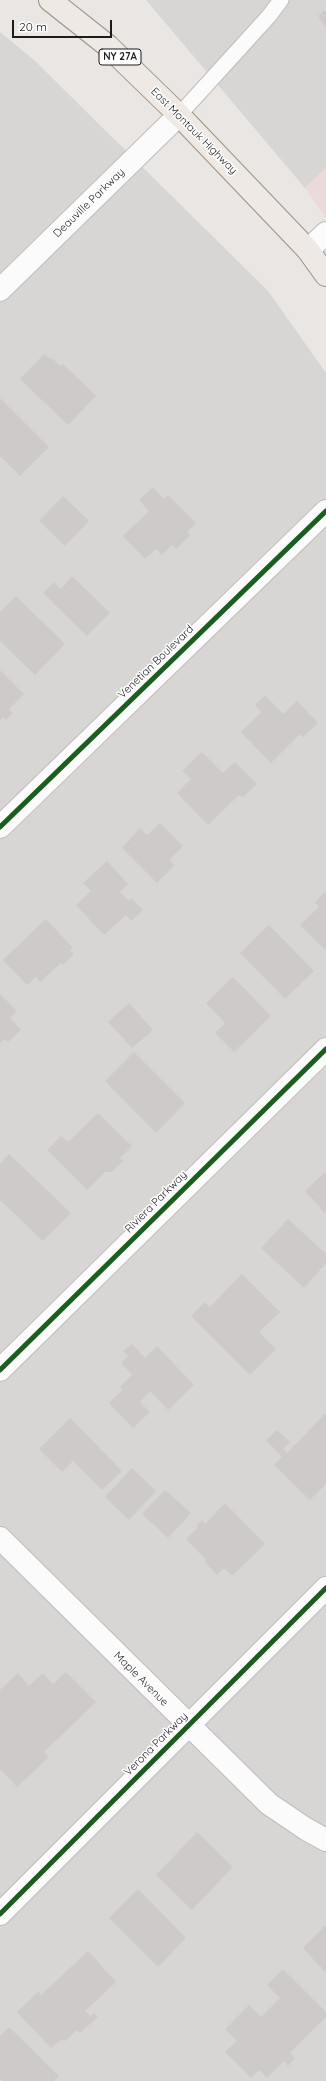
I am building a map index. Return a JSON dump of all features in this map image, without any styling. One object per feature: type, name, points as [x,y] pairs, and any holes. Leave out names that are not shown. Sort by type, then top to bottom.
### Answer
[{"type":"main road","name":"East Montauk Highway","points":[[50,0],[108,46],[179,115],[308,250],[326,275]]},
{"type":"street","name":"Deauville Parkway","points":[[0,290],[179,115]]},
{"type":"street","points":[[308,250],[326,233]]},
{"type":"street","name":"Venetian Boulevard","points":[[0,827],[326,511]]},
{"type":"street","name":"Riviera Parkway","points":[[0,1370],[326,1049]]},
{"type":"street","name":"Maple Avenue","points":[[0,1538],[268,1804],[306,1829],[326,1840]]},
{"type":"street","name":"Verona Parkway","points":[[0,1914],[326,1588]]},
{"type":"lane","points":[[179,115],[269,16],[281,0]]},
{"type":"shaded area","points":[[146,0],[326,0],[326,168],[305,188]]},
{"type":"shaded area","points":[[0,32],[34,60],[268,291],[326,373],[326,2081],[0,2081]]},
{"type":"shaded area","points":[[326,168],[326,218],[305,188]]},
{"type":"building","points":[[326,11],[326,29],[318,16]]},
{"type":"building","points":[[44,354],[50,359],[52,358],[60,366],[63,364],[96,396],[68,425],[20,379]]},
{"type":"building","points":[[0,398],[49,447],[20,476],[0,456]]},
{"type":"building","points":[[153,487],[164,499],[168,495],[196,523],[187,532],[190,535],[176,549],[172,545],[162,555],[156,549],[145,559],[123,536],[149,511],[139,500]]},
{"type":"building","points":[[63,496],[89,521],[65,546],[39,521]]},
{"type":"building","points":[[72,576],[110,613],[87,636],[43,593],[54,582],[61,589]]},
{"type":"building","points":[[16,596],[65,644],[35,675],[0,641],[0,612]]},
{"type":"building","points":[[0,670],[24,694],[9,709],[13,713],[6,720],[3,717],[0,720]]},
{"type":"building","points":[[265,695],[283,714],[297,701],[318,723],[303,737],[300,734],[271,763],[241,732],[261,712],[255,705]]},
{"type":"building","points":[[202,752],[223,773],[235,762],[257,784],[243,797],[239,795],[208,825],[177,793],[191,779],[182,771]]},
{"type":"building","points":[[160,823],[183,846],[169,860],[175,865],[157,883],[122,848],[140,828],[147,835]]},
{"type":"building","points":[[107,861],[128,884],[120,892],[129,901],[131,898],[143,910],[131,921],[126,915],[104,935],[76,905],[91,891],[83,883]]},
{"type":"building","points":[[326,891],[326,951],[300,925],[319,907],[315,902]]},
{"type":"building","points":[[46,919],[73,948],[70,950],[74,954],[63,965],[61,963],[40,982],[36,977],[27,985],[3,960]]},
{"type":"building","points":[[269,925],[314,971],[285,999],[240,953]]},
{"type":"building","points":[[233,977],[271,1016],[234,1052],[215,1033],[225,1023],[206,1003]]},
{"type":"building","points":[[0,994],[17,1011],[10,1018],[21,1030],[8,1042],[5,1039],[0,1043]]},
{"type":"building","points":[[129,1003],[153,1030],[132,1048],[108,1022]]},
{"type":"building","points":[[134,1052],[185,1103],[156,1133],[105,1081]]},
{"type":"building","points":[[98,1113],[132,1146],[120,1158],[123,1161],[111,1172],[105,1172],[87,1190],[47,1150],[61,1136],[68,1142]]},
{"type":"building","points":[[9,1154],[71,1213],[43,1241],[0,1200],[0,1164]]},
{"type":"building","points":[[326,1171],[326,1214],[305,1191]]},
{"type":"building","points":[[288,1219],[326,1254],[326,1263],[304,1288],[261,1248]]},
{"type":"building","points":[[242,1274],[280,1312],[259,1332],[276,1349],[250,1375],[191,1316],[205,1302],[210,1307]]},
{"type":"building","points":[[132,1344],[145,1358],[157,1346],[194,1385],[168,1410],[150,1391],[140,1402],[150,1412],[133,1428],[109,1403],[122,1390],[120,1387],[132,1375],[121,1363],[128,1356],[123,1351]]},
{"type":"building","points":[[326,1413],[326,1484],[310,1500],[274,1465],[282,1457],[266,1440],[277,1430],[290,1442],[283,1449],[287,1453]]},
{"type":"building","points":[[70,1418],[122,1471],[102,1490],[73,1461],[62,1472],[39,1449]]},
{"type":"building","points":[[132,1468],[156,1491],[129,1520],[105,1497]]},
{"type":"building","points":[[165,1490],[191,1513],[168,1538],[142,1514]]},
{"type":"building","points":[[225,1503],[265,1544],[232,1576],[224,1568],[217,1575],[205,1562],[206,1560],[186,1539],[198,1527],[196,1526],[202,1520],[205,1524]]},
{"type":"building","points":[[66,1672],[96,1702],[44,1752],[49,1757],[17,1787],[0,1769],[0,1690],[18,1673],[29,1686],[43,1673],[53,1684]]},
{"type":"building","points":[[197,1832],[233,1867],[192,1910],[156,1875]]},
{"type":"building","points":[[138,1889],[186,1938],[158,1967],[109,1918]]},
{"type":"building","points":[[326,1925],[326,1973],[303,1948]]},
{"type":"building","points":[[88,1951],[116,1982],[85,2011],[91,2016],[94,2013],[98,2017],[80,2033],[77,2030],[65,2041],[62,2039],[51,2048],[17,2012],[39,1991],[41,1995]]},
{"type":"building","points":[[283,1969],[326,2012],[326,2017],[290,2053],[295,2058],[288,2066],[284,2061],[267,2078],[259,2070],[251,2078],[225,2052],[237,2041],[225,2029],[249,2005],[261,2017],[280,1998],[267,1985]]},
{"type":"building","points":[[9,2027],[59,2076],[54,2081],[2,2081],[0,2079],[0,2036]]},
{"type":"cycle path","points":[[0,827],[326,511]]},
{"type":"cycle path","points":[[0,1370],[326,1049]]},
{"type":"cycle path","points":[[0,1914],[326,1588]]}]
